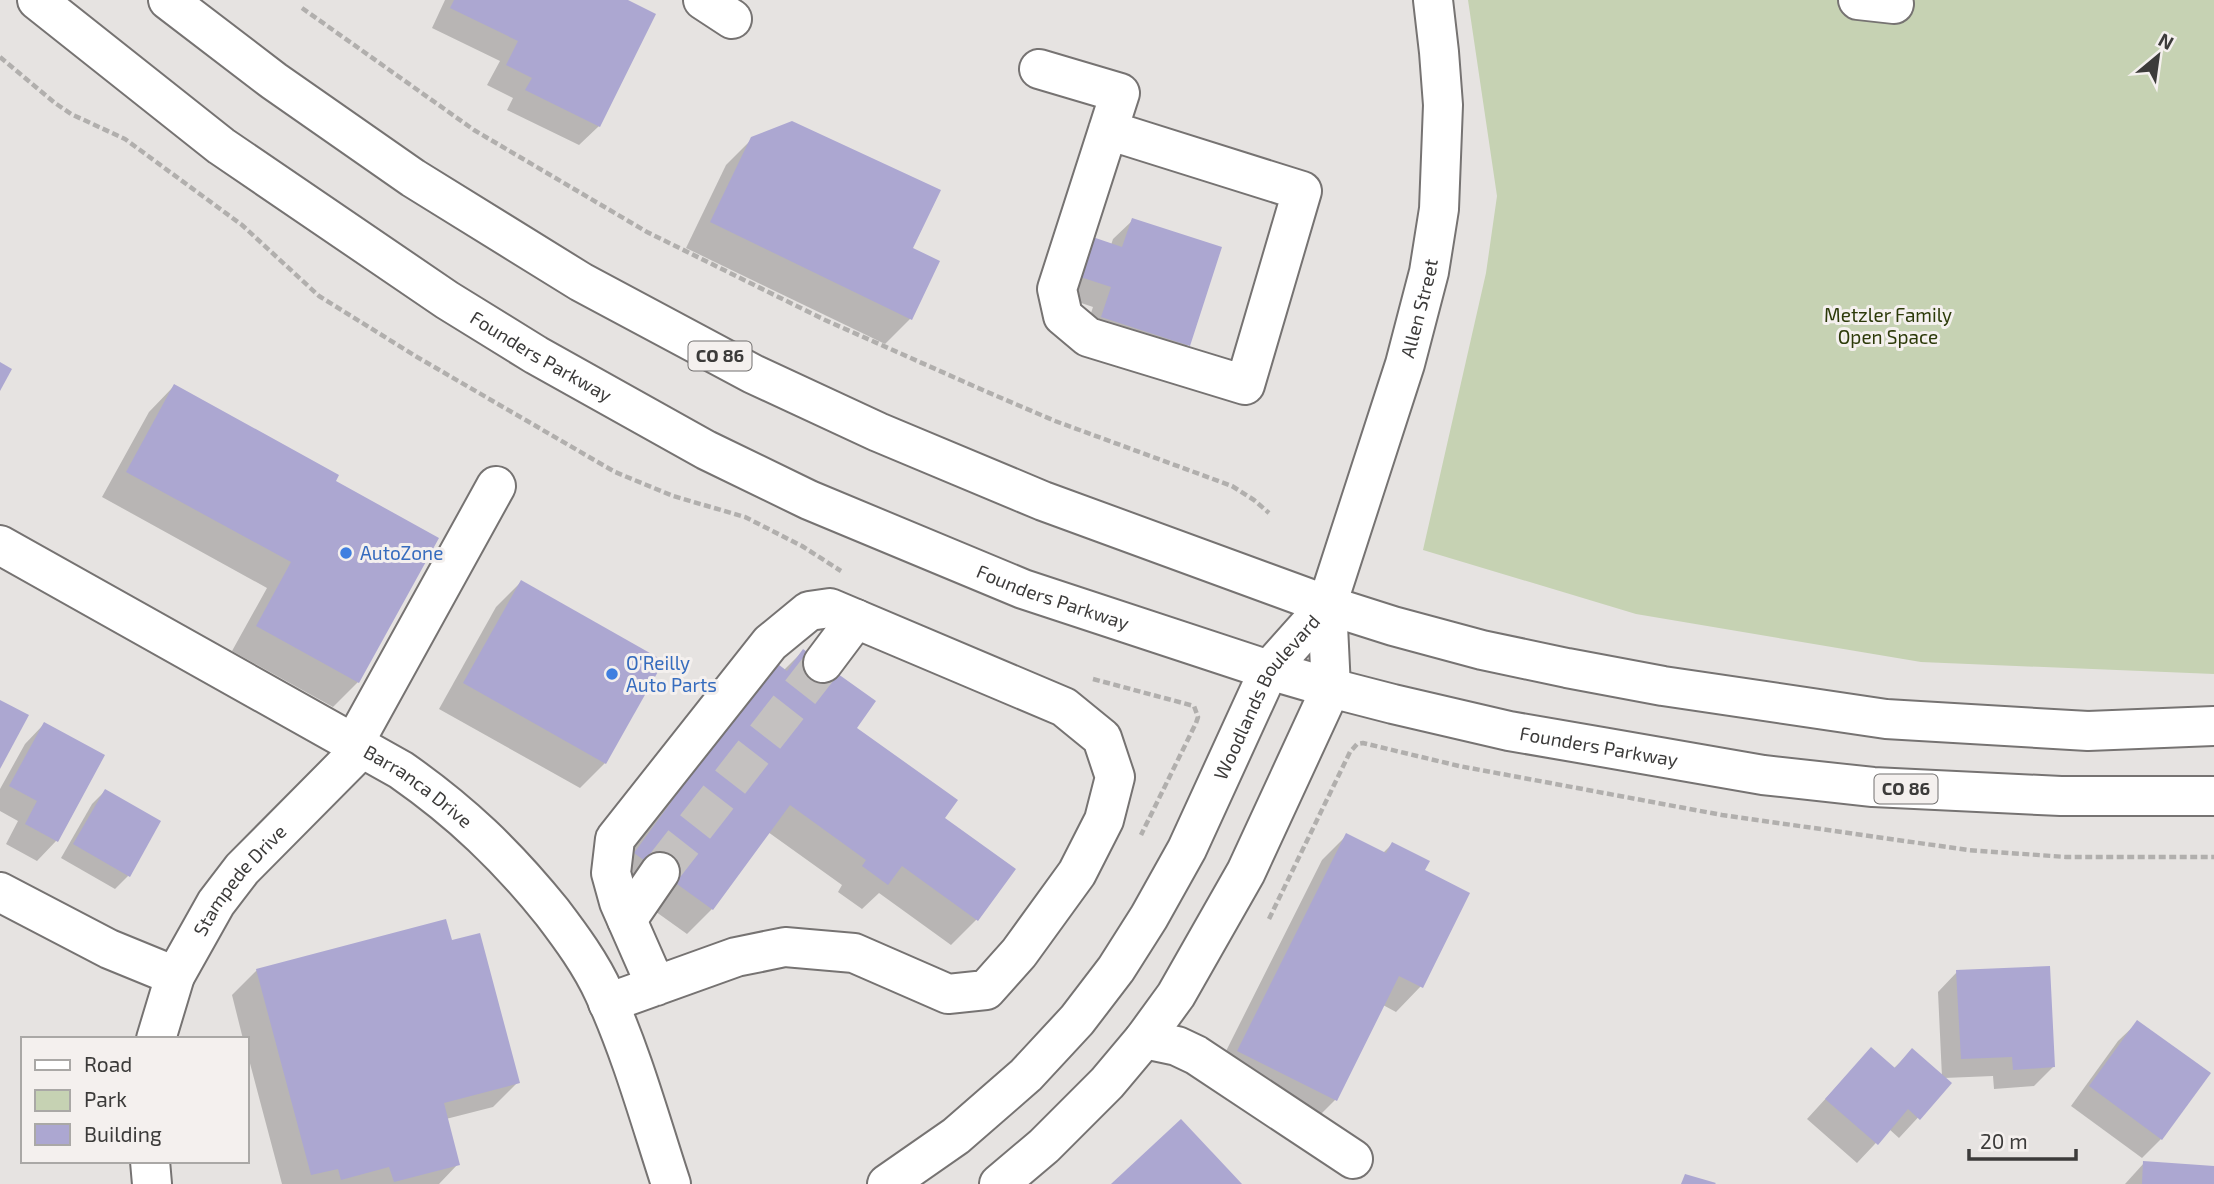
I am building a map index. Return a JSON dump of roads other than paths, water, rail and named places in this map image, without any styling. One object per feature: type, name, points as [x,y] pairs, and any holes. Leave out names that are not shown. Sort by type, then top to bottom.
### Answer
[{"type":"main road","name":"Founders Parkway","points":[[37,0],[221,146],[447,300],[536,355],[706,450],[809,500],[1023,589],[1269,670],[1393,705],[1509,731],[1763,775],[1873,787],[2048,795],[2214,796]]},
{"type":"main road","name":"CO 86","points":[[168,0],[274,81],[413,178],[581,282],[753,374],[878,432],[1042,501],[1327,605],[1482,650],[1567,668],[1664,686],[1886,719],[2088,731],[2214,726]]},
{"type":"main road","name":"Allen Street","points":[[1327,605],[1405,364],[1429,272],[1439,209],[1443,105],[1433,0]]},
{"type":"main road","points":[[1039,69],[1120,93],[1108,130],[1057,289],[1063,316],[1088,337],[1245,385],[1302,191],[1108,130]]},
{"type":"main road","name":"Stampede Drive","points":[[157,1037],[174,976],[216,903],[242,869],[358,745],[496,486]]},
{"type":"main road","name":"Barranca Drive","points":[[0,545],[401,770],[438,796],[481,833],[513,866],[572,938],[604,991],[624,1042],[671,1184]]},
{"type":"main road","name":"Woodlands Boulevard","points":[[889,1183],[956,1136],[1026,1075],[1077,1020],[1116,969],[1187,849],[1269,670],[1327,605]]},
{"type":"main road","name":"Woodlands Boulevard","points":[[999,1184],[1044,1146],[1107,1083],[1144,1039],[1176,995],[1246,872],[1331,688],[1327,605]]},
{"type":"main road","points":[[608,1003],[656,986],[736,957],[785,947],[854,953],[948,995],[985,990],[1018,953],[1077,873],[1104,820],[1115,777],[1102,738],[1064,706],[830,608],[810,611],[771,643],[615,839],[611,873],[626,920],[656,986]]},
{"type":"main road","points":[[823,663],[856,620]]},
{"type":"main road","points":[[626,920],[660,872]]},
{"type":"main road","points":[[0,892],[109,948],[174,976]]},
{"type":"main road","points":[[1144,1039],[1177,1046],[1196,1055],[1353,1159]]},
{"type":"main road","points":[[150,1163],[152,1184]]},
{"type":"tunnel","points":[[660,872],[823,663]]},
{"type":"place","name":"AutoZone","points":[[346,553]]},
{"type":"place","name":"O'Reilly Auto Parts","points":[[612,674]]},
{"type":"park label","name":"Metzler Family Open Space","points":[[1888,326]]}]
